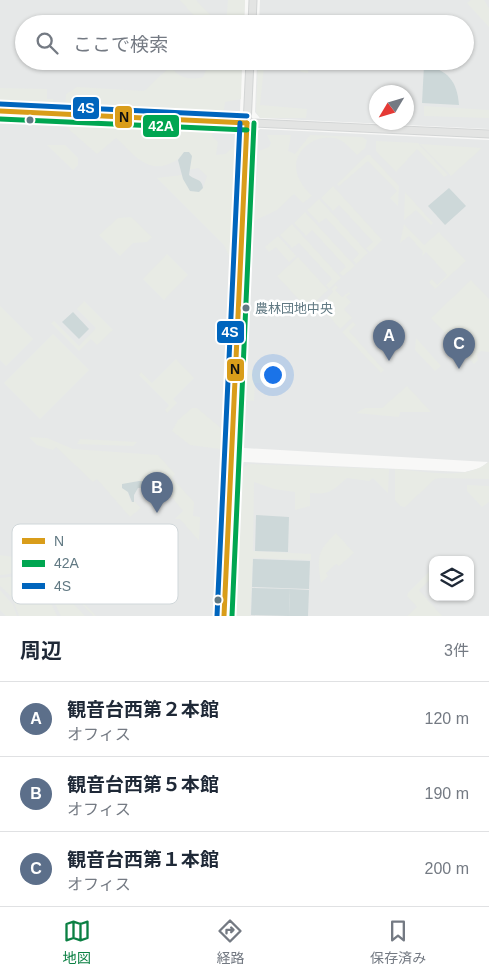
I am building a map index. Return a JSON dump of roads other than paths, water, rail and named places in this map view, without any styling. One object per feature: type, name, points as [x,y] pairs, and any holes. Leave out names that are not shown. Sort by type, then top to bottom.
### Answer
[{"type":"street","points":[[252,15],[253,0]]},
{"type":"street","points":[[224,616],[250,70]]},
{"type":"street","points":[[0,111],[489,134]]},
{"type":"place","name":"農林団地中央","points":[[246,308]]},
{"type":"place","name":"観音台西第２本館","points":[[389,361]]},
{"type":"place","name":"観音台西第１本館","points":[[459,369]]},
{"type":"place","name":"観音台西第５本館","points":[[157,513]]}]
